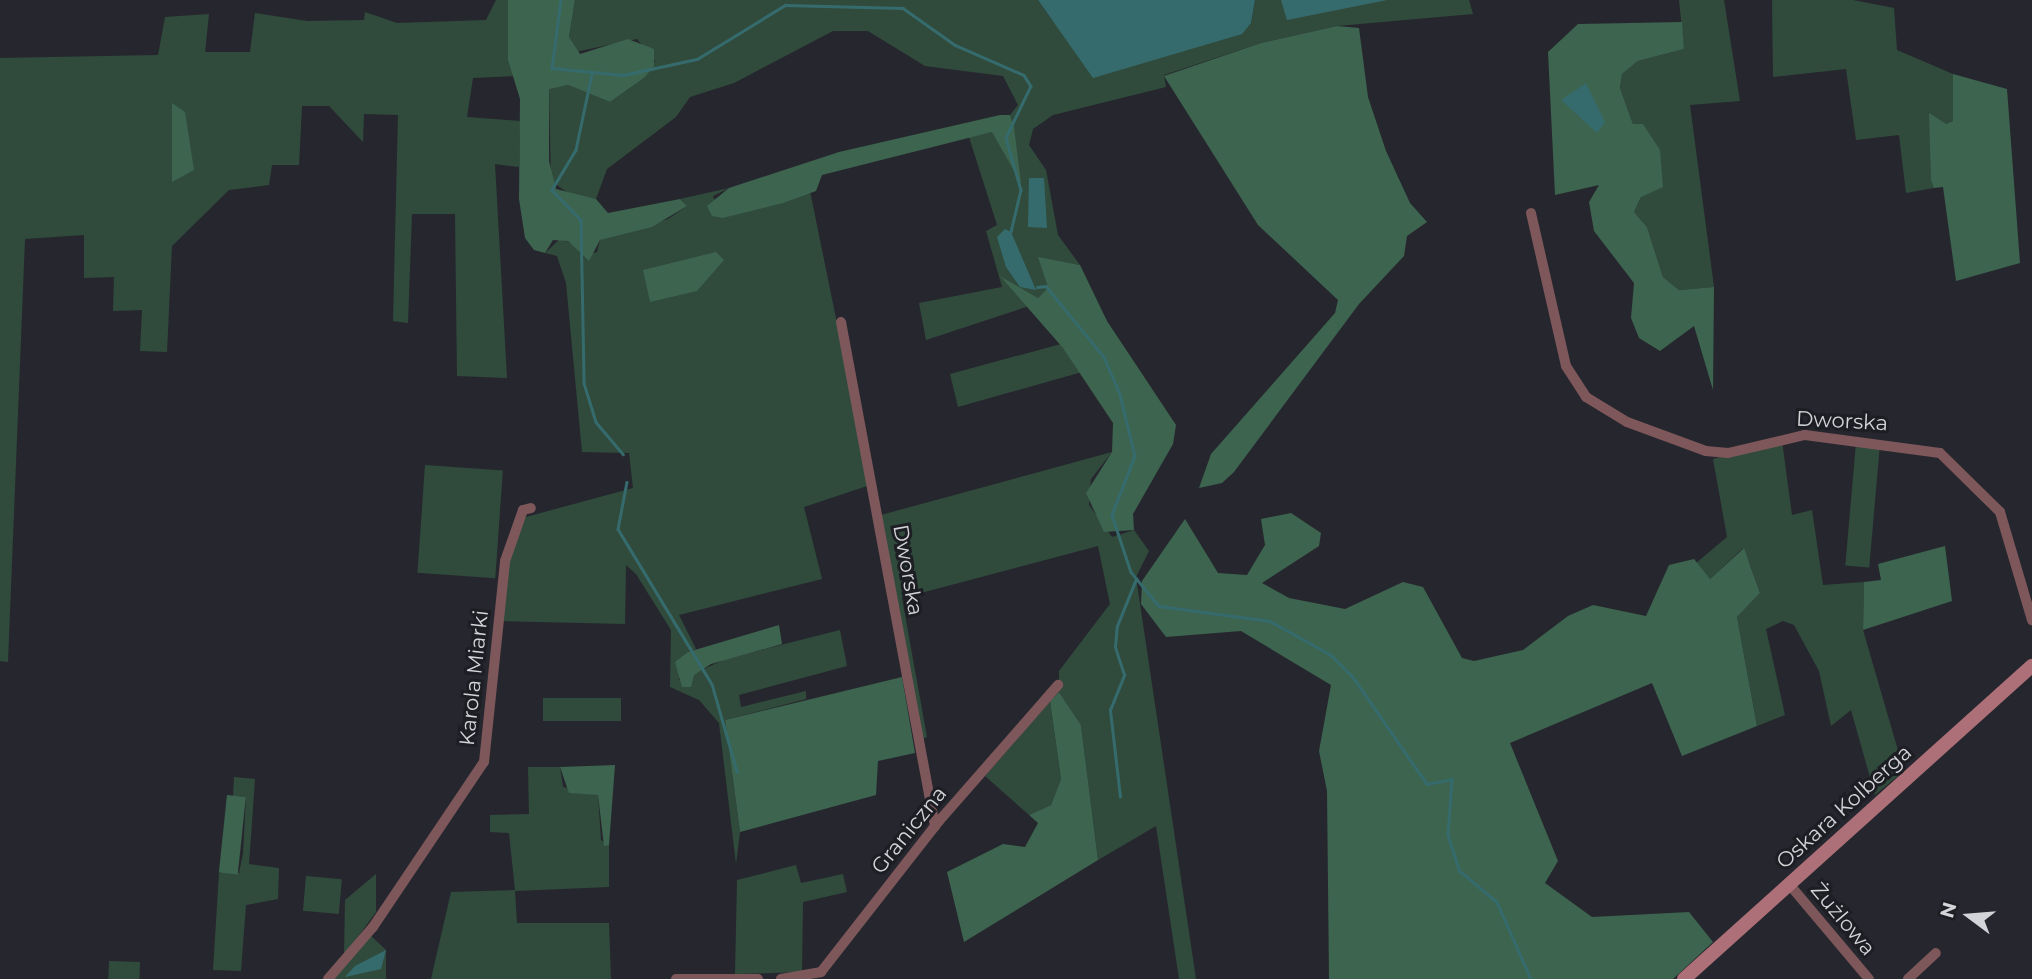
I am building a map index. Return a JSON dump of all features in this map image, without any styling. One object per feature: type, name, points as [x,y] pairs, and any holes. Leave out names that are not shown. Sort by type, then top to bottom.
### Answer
[{"type":"main road","name":"Oskara Kolberga","points":[[1684,979],[2032,666]]},
{"type":"street","name":"Dworska","points":[[1531,213],[1566,366],[1586,397],[1627,422],[1706,451],[1728,453],[1805,435],[1940,453],[2000,512],[2032,620]]},
{"type":"street","name":"Dworska","points":[[841,322],[935,825]]},
{"type":"street","name":"Karola Miarki","points":[[328,979],[373,927],[399,879],[465,798],[484,762],[505,561],[523,510],[531,508]]},
{"type":"street","name":"Graniczna","points":[[781,979],[821,972],[935,825],[1058,685]]},
{"type":"street","name":"Żużlowa","points":[[1789,884],[1869,979]]},
{"type":"street","points":[[1908,979],[1936,953]]},
{"type":"street","points":[[676,979],[758,979]]},
{"type":"green space","points":[[496,0],[508,0],[513,76],[473,78],[467,117],[520,121],[519,167],[495,164],[507,378],[457,376],[455,214],[412,214],[408,323],[393,321],[398,115],[364,114],[363,142],[329,106],[302,106],[299,165],[272,165],[269,185],[229,190],[172,246],[167,352],[140,351],[142,310],[113,311],[114,277],[84,278],[84,235],[25,239],[8,662],[0,661],[0,58],[158,55],[165,17],[209,14],[205,52],[250,52],[255,13],[307,21],[364,20],[365,12],[397,23],[486,20]]},
{"type":"green space","points":[[508,0],[575,0],[569,37],[580,54],[628,39],[654,49],[654,66],[644,78],[610,102],[568,85],[549,89],[549,161],[556,189],[596,199],[608,213],[680,199],[687,206],[652,227],[600,240],[589,261],[568,241],[553,240],[545,253],[534,250],[525,238],[519,199],[520,99],[508,60]]},
{"type":"green space","points":[[575,0],[1038,0],[1052,20],[1251,23],[1255,0],[1469,0],[1473,14],[1337,26],[1261,43],[1164,75],[1166,87],[1053,115],[1033,129],[1029,145],[1046,170],[1058,235],[1080,265],[1039,258],[1048,289],[1038,298],[1001,277],[1029,306],[926,340],[919,303],[1002,287],[986,231],[997,225],[969,137],[1014,127],[1010,115],[1018,105],[1003,76],[925,66],[868,31],[833,31],[734,83],[690,97],[676,117],[607,169],[596,199],[571,195],[551,181],[549,88],[568,85],[610,102],[644,78],[655,61],[637,39],[575,52],[569,37]]},
{"type":"green space","points":[[1679,0],[1724,0],[1740,101],[1690,105],[1714,287],[1679,290],[1663,277],[1647,227],[1634,212],[1641,197],[1633,124],[1620,88],[1622,74],[1638,61],[1684,49]]},
{"type":"green space","points":[[1772,0],[1853,0],[1894,8],[1897,50],[1953,74],[1953,121],[1946,124],[1934,188],[1906,193],[1899,135],[1856,140],[1846,69],[1773,77]]},
{"type":"green space","points":[[1682,22],[1684,49],[1638,61],[1622,74],[1620,88],[1633,124],[1643,124],[1660,150],[1663,187],[1641,197],[1634,212],[1647,227],[1663,277],[1679,290],[1714,287],[1713,390],[1694,326],[1660,351],[1639,338],[1631,318],[1634,283],[1594,231],[1589,202],[1599,185],[1555,195],[1548,52],[1578,24]]},
{"type":"green space","points":[[1337,26],[1359,28],[1368,97],[1386,151],[1410,203],[1427,222],[1407,236],[1404,256],[1359,304],[1234,472],[1222,483],[1199,488],[1211,454],[1335,313],[1338,300],[1258,225],[1164,76],[1261,43]]},
{"type":"green space","points":[[1953,74],[2007,89],[2020,263],[1956,281],[1943,187],[1934,188],[1931,180],[1929,113],[1946,124],[1953,121]]},
{"type":"green space","points":[[172,103],[185,112],[194,170],[172,182]]},
{"type":"green space","points":[[1000,115],[1010,115],[1014,127],[1021,183],[992,132],[822,175],[816,191],[783,203],[723,218],[712,216],[707,206],[729,188],[839,152]]},
{"type":"green space","points":[[729,188],[713,196],[723,218],[810,191],[870,485],[804,507],[822,579],[679,615],[696,649],[688,652],[679,680],[726,659],[840,630],[847,666],[739,695],[741,707],[806,691],[806,699],[725,720],[740,832],[736,864],[719,723],[699,700],[670,687],[671,630],[636,574],[626,565],[625,624],[502,621],[508,558],[526,517],[633,488],[629,453],[582,452],[566,283],[557,256],[545,253],[560,239],[575,244],[582,257],[597,252],[600,240],[668,219],[687,206],[680,199]]},
{"type":"green space","points":[[716,252],[724,260],[697,291],[650,302],[643,270]]},
{"type":"green space","points":[[1038,257],[1080,265],[1107,321],[1176,425],[1173,444],[1133,514],[1134,530],[1104,532],[1086,493],[1112,452],[1113,423],[1063,348],[1000,276],[1038,298],[1048,288]]},
{"type":"green space","points":[[1061,344],[1082,372],[958,407],[950,374]]},
{"type":"green space","points":[[1782,441],[1792,515],[1812,510],[1823,585],[1864,582],[1863,630],[1904,771],[1875,795],[1851,710],[1831,726],[1819,671],[1794,625],[1783,621],[1766,629],[1785,715],[1757,726],[1737,617],[1760,593],[1751,567],[1743,548],[1710,579],[1695,564],[1727,537],[1713,459]]},
{"type":"green space","points":[[1856,443],[1880,445],[1869,568],[1845,566]]},
{"type":"green space","points":[[1112,452],[1091,479],[1089,505],[1112,537],[1134,530],[1149,551],[1136,577],[1196,979],[1179,979],[1156,826],[1098,860],[1081,725],[1059,692],[1059,671],[1110,604],[1098,546],[902,598],[927,737],[922,739],[881,515]]},
{"type":"green space","points":[[425,465],[503,470],[495,578],[417,573]]},
{"type":"green space","points":[[1291,513],[1321,533],[1319,546],[1262,583],[1289,598],[1345,609],[1403,582],[1423,587],[1462,658],[1474,661],[1523,650],[1568,616],[1593,605],[1646,616],[1669,565],[1694,559],[1710,579],[1744,548],[1760,593],[1737,617],[1757,726],[1682,756],[1652,683],[1510,743],[1558,861],[1545,883],[1592,917],[1689,912],[1713,942],[1673,979],[1329,979],[1327,791],[1319,751],[1331,685],[1241,631],[1166,637],[1141,604],[1142,581],[1185,519],[1218,573],[1247,575],[1265,545],[1261,519]]},
{"type":"green space","points":[[1945,546],[1952,601],[1863,630],[1864,582],[1881,580],[1878,564]]},
{"type":"green space","points":[[779,625],[782,644],[711,664],[694,675],[691,687],[682,687],[675,662],[688,652]]},
{"type":"green space","points":[[902,677],[915,753],[878,761],[876,795],[740,832],[725,720]]},
{"type":"green space","points":[[1059,692],[1081,725],[1098,860],[964,942],[947,872],[1003,844],[1025,847],[1038,823],[1029,815],[1051,805],[1061,779],[1050,701]]},
{"type":"green space","points":[[543,698],[621,698],[621,721],[543,721]]},
{"type":"green space","points":[[1050,701],[1061,779],[1051,805],[1029,815],[985,776]]},
{"type":"green space","points":[[615,765],[609,845],[604,846],[598,795],[569,793],[560,767]]},
{"type":"green space","points":[[528,767],[560,767],[563,787],[598,795],[601,840],[609,845],[609,887],[515,891],[517,923],[609,923],[611,979],[431,979],[451,892],[515,890],[509,833],[490,832],[490,815],[529,814]]},
{"type":"green space","points":[[234,777],[255,779],[249,864],[279,868],[278,899],[246,905],[241,971],[213,970],[219,873],[239,873],[243,854],[246,797],[233,796]]},
{"type":"green space","points":[[227,795],[246,797],[238,875],[219,873]]},
{"type":"green space","points":[[796,865],[801,883],[843,874],[847,892],[803,902],[802,972],[735,974],[737,880]]},
{"type":"green space","points":[[376,874],[376,912],[344,956],[345,900]]},
{"type":"green space","points":[[306,876],[342,879],[339,914],[303,911]]},
{"type":"green space","points":[[370,935],[386,950],[386,979],[331,979]]},
{"type":"green space","points":[[109,961],[140,962],[139,979],[108,979]]},
{"type":"water","points":[[1038,0],[1255,0],[1251,23],[1242,34],[1093,78]]},
{"type":"water","points":[[1281,0],[1387,0],[1287,20]]},
{"type":"water","points":[[1586,83],[1605,122],[1597,133],[1561,100]]},
{"type":"water","points":[[1029,178],[1044,178],[1047,228],[1028,227]]},
{"type":"water","points":[[1005,229],[1011,232],[1036,290],[1020,287],[1006,267],[997,237]]},
{"type":"water","points":[[386,950],[381,969],[345,977],[355,966]]},
{"type":"waterway","points":[[561,0],[552,68],[623,75],[697,59],[785,5],[903,8],[955,45],[1024,75],[1031,86],[1006,138],[1021,190],[1011,232]]},
{"type":"waterway","points":[[592,74],[576,150],[552,190],[581,220],[584,383],[596,422],[623,454]]},
{"type":"waterway","points":[[1037,287],[1046,286],[1104,357],[1120,394],[1135,456],[1112,515],[1131,572],[1159,606],[1270,621],[1331,655],[1353,677],[1427,784],[1452,779],[1448,835],[1460,871],[1497,902],[1531,979]]},
{"type":"waterway","points":[[627,482],[618,529],[712,684],[737,771]]},
{"type":"waterway","points":[[1120,797],[1110,710],[1124,675],[1115,647],[1117,626],[1136,579]]}]
